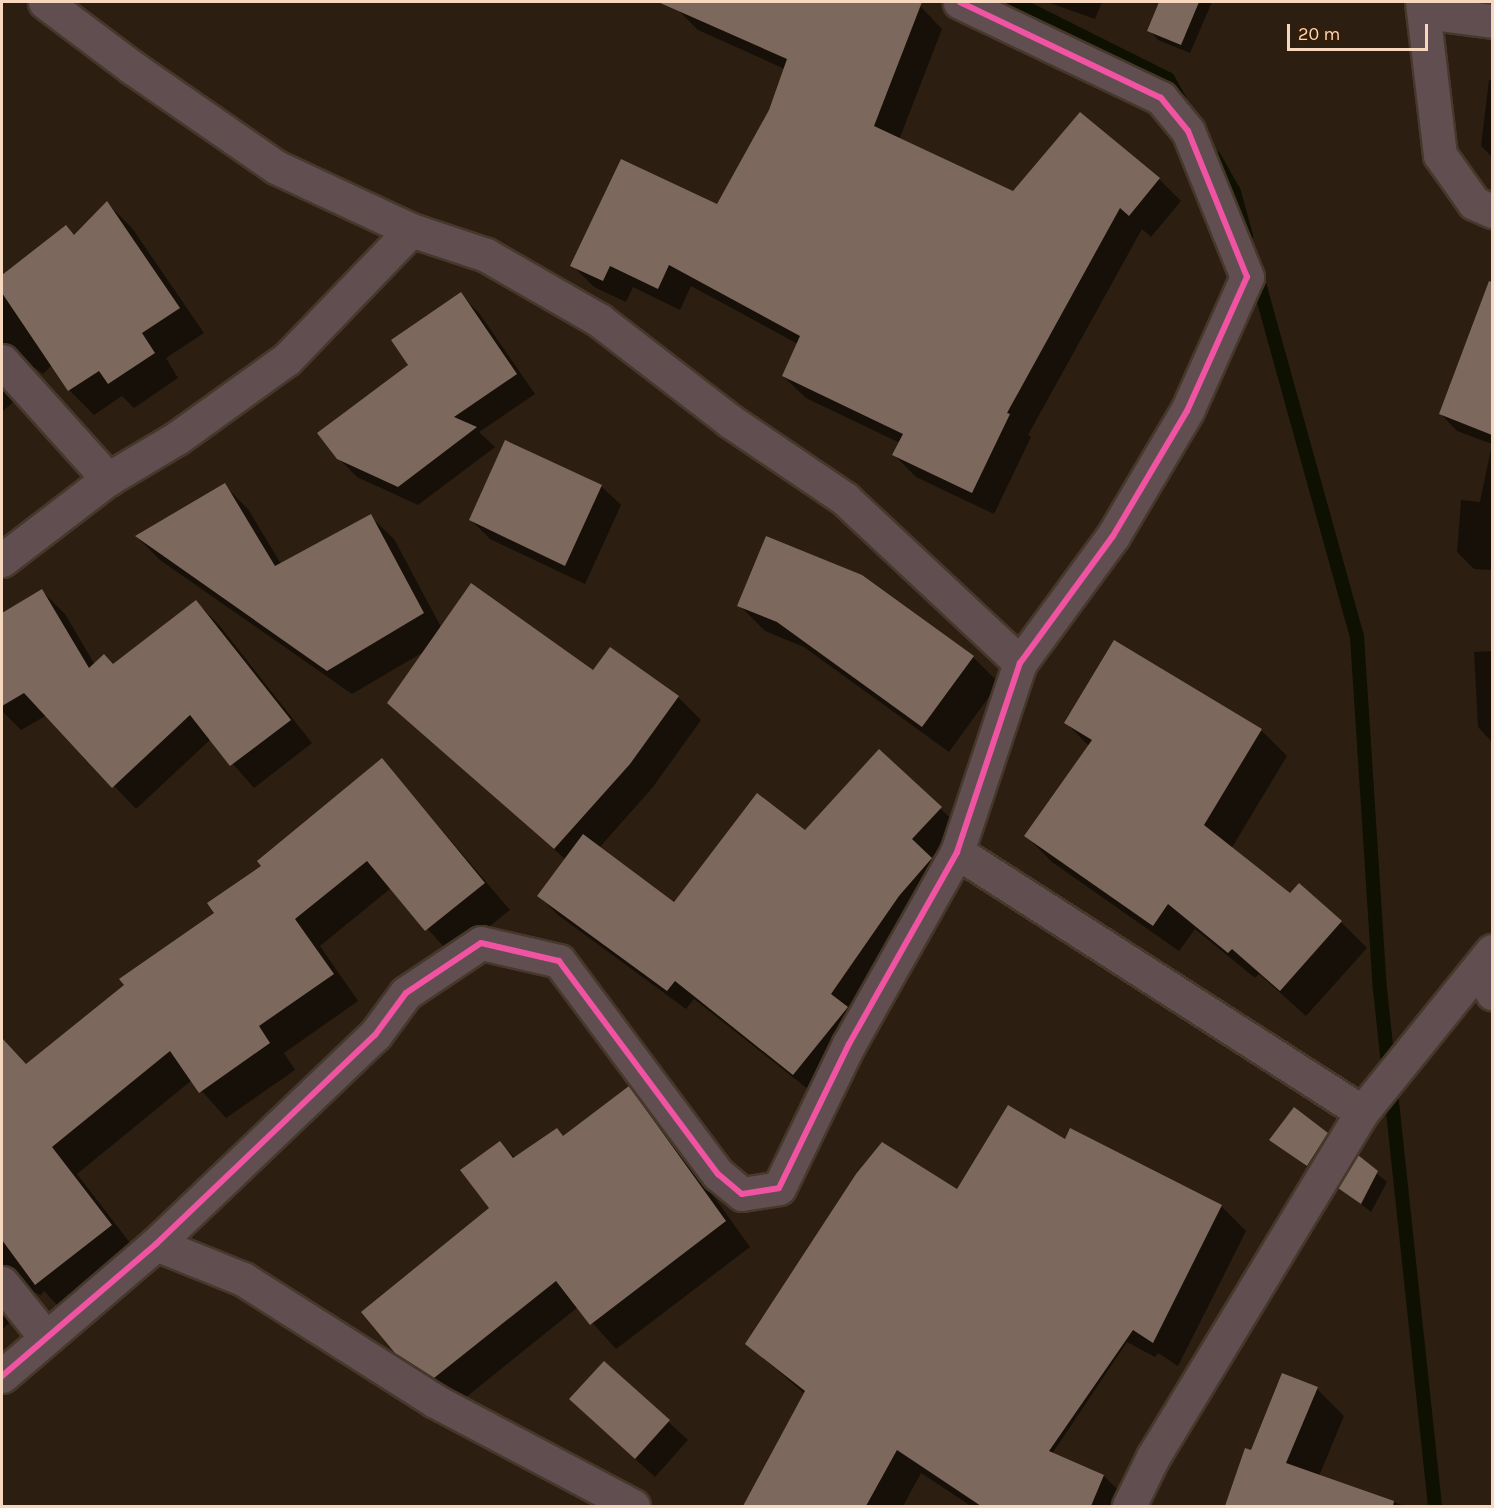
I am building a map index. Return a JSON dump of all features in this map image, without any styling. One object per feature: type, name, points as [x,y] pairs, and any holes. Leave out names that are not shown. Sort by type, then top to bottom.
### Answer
[{"type":"street","points":[[45,2],[133,68],[276,167],[411,230],[486,255],[599,320],[730,421],[845,499],[1020,663]]},
{"type":"street","points":[[2,1376],[156,1244],[375,1035],[406,993],[481,943],[559,961],[718,1174],[742,1194],[779,1188],[849,1044],[957,852],[1020,663],[1113,536],[1182,421],[1247,277],[1188,131],[1161,98],[960,2]]},
{"type":"street","points":[[1492,21],[1423,7],[1440,155],[1474,203],[1492,211]]},
{"type":"street","points":[[2,560],[108,479],[177,438],[287,358],[411,230]]},
{"type":"street","points":[[2,361],[108,479]]},
{"type":"street","points":[[957,852],[1362,1112]]},
{"type":"street","points":[[1129,1506],[1153,1458],[1362,1112],[1488,970]]},
{"type":"street","points":[[156,1244],[243,1279],[435,1401],[633,1506]]},
{"type":"street","points":[[2,1283],[46,1338]]},
{"type":"building","points":[[658,2],[922,2],[874,126],[1013,191],[1080,112],[1160,178],[1129,216],[1120,208],[1007,413],[1010,414],[972,493],[892,455],[903,434],[782,376],[800,336],[669,265],[658,289],[610,266],[603,281],[570,266],[621,159],[717,204],[769,110],[787,59]]},
{"type":"building","points":[[1159,2],[1199,2],[1181,45],[1147,31]]},
{"type":"building","points":[[107,201],[180,308],[142,333],[155,353],[108,384],[99,371],[68,391],[2,293],[2,275],[66,225],[74,235]]},
{"type":"building","points":[[1489,281],[1492,282],[1492,435],[1439,414]]},
{"type":"building","points":[[461,292],[517,374],[454,417],[477,427],[398,487],[337,459],[317,433],[408,365],[391,340]]},
{"type":"building","points":[[505,440],[602,485],[565,566],[469,520]]},
{"type":"building","points":[[225,483],[275,566],[371,514],[424,613],[327,671],[135,536]]},
{"type":"building","points":[[766,536],[862,575],[974,656],[922,727],[777,622],[737,606]]},
{"type":"building","points":[[471,583],[593,670],[610,647],[679,696],[630,764],[554,849],[387,703]]},
{"type":"building","points":[[42,589],[89,668],[104,654],[113,664],[196,600],[291,720],[230,766],[190,715],[112,788],[24,693],[2,706],[2,613]]},
{"type":"building","points":[[1114,640],[1262,729],[1204,825],[1290,893],[1299,883],[1342,921],[1280,991],[1232,949],[1228,953],[1168,904],[1153,926],[1024,836],[1092,740],[1064,723]]},
{"type":"building","points":[[879,749],[942,807],[912,839],[932,858],[899,896],[831,994],[848,1007],[793,1075],[675,981],[667,991],[537,896],[583,834],[674,902],[757,793],[805,830]]},
{"type":"building","points":[[382,758],[485,883],[425,931],[367,861],[295,919],[334,974],[259,1026],[270,1043],[199,1093],[170,1051],[52,1147],[112,1225],[35,1285],[2,1240],[2,1038],[26,1064],[124,985],[119,979],[214,913],[207,903],[261,866],[257,861]]},
{"type":"building","points":[[629,1086],[726,1221],[590,1325],[556,1281],[434,1378],[395,1353],[361,1312],[489,1208],[460,1170],[500,1141],[513,1158],[557,1128],[563,1136]]},
{"type":"building","points":[[1008,1105],[1065,1139],[1070,1128],[1222,1205],[1153,1343],[1133,1330],[1049,1451],[1104,1475],[1091,1506],[981,1506],[897,1450],[866,1506],[743,1506],[805,1391],[745,1344],[856,1174],[882,1142],[957,1189]]},
{"type":"building","points":[[1294,1107],[1328,1133],[1307,1166],[1269,1140]]},
{"type":"building","points":[[1358,1155],[1378,1171],[1361,1204],[1338,1188]]},
{"type":"building","points":[[604,1361],[670,1420],[635,1459],[569,1399]]},
{"type":"building","points":[[1282,1373],[1318,1387],[1286,1463],[1394,1501],[1393,1506],[1225,1506],[1245,1448],[1251,1450]]},
{"type":"waterway","points":[[1014,2],[1168,79],[1181,102]]},
{"type":"waterway","points":[[1214,157],[1234,192],[1246,236]]},
{"type":"waterway","points":[[1255,269],[1357,636],[1380,989],[1435,1506]]},
{"type":"cycle path","points":[[2,1376],[156,1244],[375,1035],[406,993],[481,943],[559,961],[718,1174],[742,1194],[779,1188],[849,1044],[957,852],[1020,663],[1113,536],[1187,411],[1247,277],[1188,131],[1161,98],[960,2]]}]
